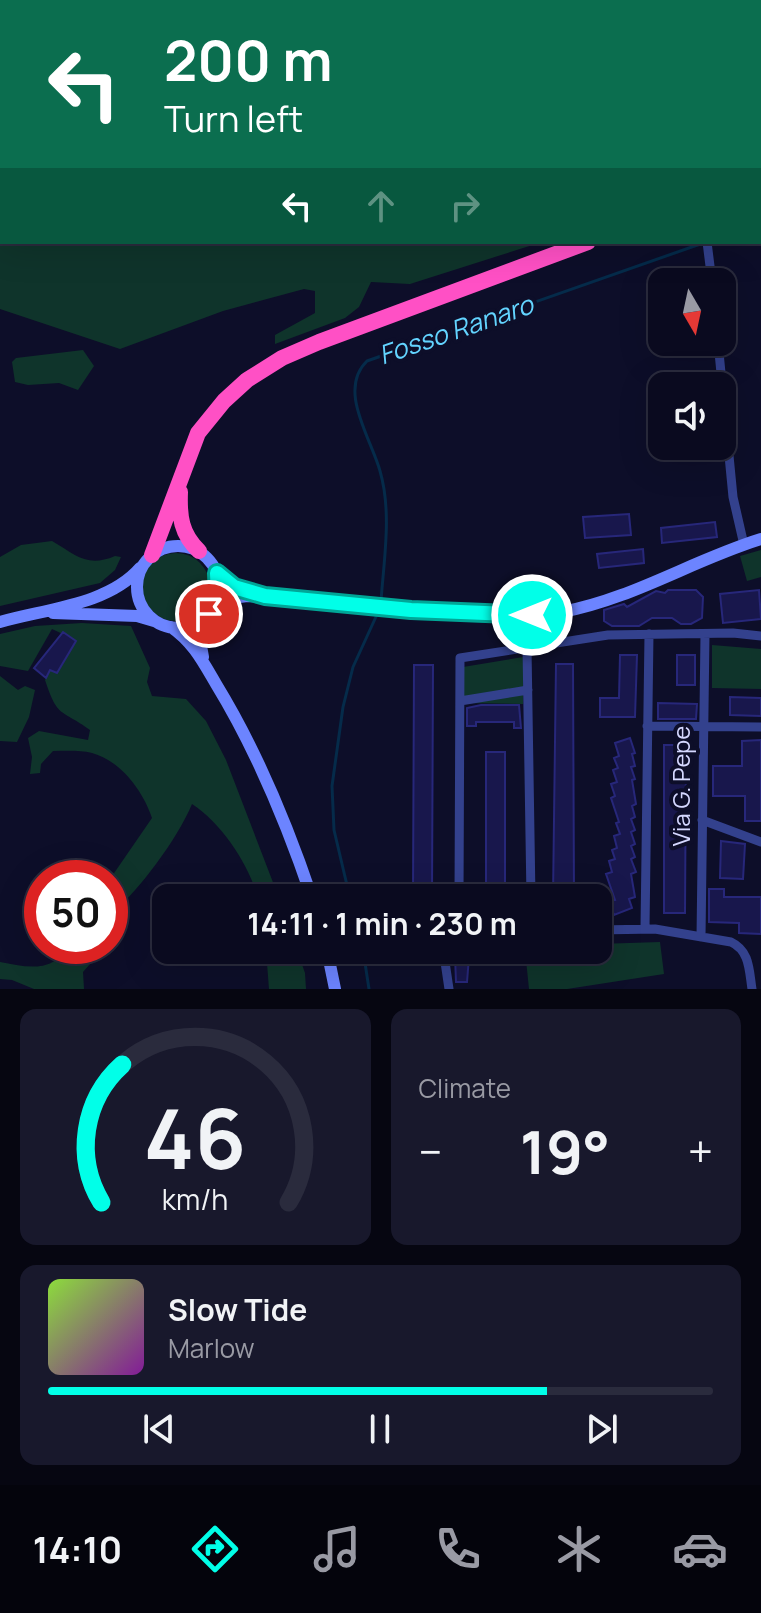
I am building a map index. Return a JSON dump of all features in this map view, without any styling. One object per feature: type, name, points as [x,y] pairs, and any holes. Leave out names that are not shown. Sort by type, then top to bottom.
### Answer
[{"type":"highway","points":[[147,560],[198,433],[224,401],[247,380],[282,358],[583,244]]},
{"type":"highway","points":[[182,479],[182,529],[199,551]]},
{"type":"main road","points":[[34,613],[137,616],[183,628],[204,619],[214,608],[233,598],[265,596],[411,610],[532,615],[596,604],[761,539]]},
{"type":"main road","points":[[0,622],[110,591],[130,580],[147,560],[175,546],[199,551],[210,560],[217,573],[234,587],[265,596]]},
{"type":"main road","points":[[147,560],[138,578],[140,604],[148,615],[191,643],[241,725],[275,801],[307,884]]},
{"type":"main road","points":[[214,608],[218,597],[217,573]]},
{"type":"main road","points":[[204,619],[200,640],[206,667]]},
{"type":"main road","points":[[330,964],[335,989]]},
{"type":"street","points":[[707,244],[710,268]]},
{"type":"street","points":[[719,356],[733,497],[744,545]]},
{"type":"street","points":[[531,884],[527,648],[532,615]]},
{"type":"street","points":[[501,616],[527,648]]},
{"type":"street","points":[[645,928],[649,634]]},
{"type":"street","name":"Via G. Pepe","points":[[701,937],[705,634]]},
{"type":"street","points":[[459,884],[460,658],[608,635],[761,636]]},
{"type":"street","points":[[460,701],[528,690]]},
{"type":"street","points":[[647,726],[761,727]]},
{"type":"street","points":[[702,820],[761,842]]},
{"type":"street","points":[[612,929],[645,928],[741,947],[747,956],[752,989]]},
{"type":"street","points":[[445,964],[449,989]]},
{"type":"green space","points":[[0,244],[536,244],[410,284],[371,282],[359,307],[345,318],[275,344],[275,335],[315,313],[315,291],[304,289],[223,311],[120,349],[0,309]]},
{"type":"green space","points":[[83,350],[94,366],[78,390],[59,383],[28,385],[15,382],[12,362],[16,358]]},
{"type":"green space","points":[[52,541],[89,560],[121,557],[115,570],[100,583],[0,606],[0,557],[21,545]]},
{"type":"green space","points":[[761,550],[761,577],[747,581],[740,556]]},
{"type":"green space","points":[[176,553],[200,563],[210,587],[200,611],[176,621],[152,611],[142,587],[152,563]]},
{"type":"green space","points":[[82,623],[131,626],[150,668],[147,682],[152,696],[186,699],[206,721],[226,760],[274,884],[254,884],[223,833],[192,804],[156,864],[128,898],[128,860],[123,860],[152,818],[130,778],[103,757],[78,751],[53,751],[41,764],[40,773],[30,774],[32,757],[28,738],[39,731],[88,740],[90,730],[57,707],[45,680],[67,636],[52,629],[28,671],[0,666],[0,634],[35,626]]},
{"type":"green space","points":[[712,645],[761,649],[761,689],[712,688]]},
{"type":"green space","points":[[523,657],[523,704],[464,703],[463,667]]},
{"type":"green space","points":[[0,676],[18,690],[25,686],[35,690],[29,717],[17,742],[0,741]]},
{"type":"green space","points":[[660,942],[664,974],[567,989],[529,989],[526,964],[612,964],[612,944]]},
{"type":"green space","points":[[0,962],[29,967],[90,964],[83,972],[84,989],[34,989],[12,980],[0,979]]},
{"type":"green space","points":[[267,964],[302,964],[306,989],[269,989]]},
{"type":"building","points":[[629,514],[631,535],[585,538],[583,517]]},
{"type":"building","points":[[715,522],[717,537],[662,543],[661,528]]},
{"type":"building","points":[[643,549],[644,563],[599,568],[597,554]]},
{"type":"building","points":[[668,590],[696,590],[703,597],[702,618],[691,624],[681,624],[672,618],[652,618],[639,626],[612,626],[604,621],[604,610],[624,604],[627,607],[656,591],[665,593]]},
{"type":"building","points":[[759,590],[761,619],[723,623],[720,594]]},
{"type":"building","points":[[63,632],[76,641],[57,673],[50,670],[46,678],[34,668]]},
{"type":"building","points":[[620,655],[637,655],[635,717],[600,717],[600,698],[619,698]]},
{"type":"building","points":[[677,655],[695,655],[695,685],[677,685]]},
{"type":"building","points":[[556,664],[573,664],[574,884],[553,884]]},
{"type":"building","points":[[414,665],[433,665],[432,884],[413,884]]},
{"type":"building","points":[[730,697],[761,698],[761,716],[730,715]]},
{"type":"building","points":[[658,703],[697,704],[696,719],[658,719]]},
{"type":"building","points":[[519,705],[521,728],[514,728],[514,722],[476,722],[476,726],[467,726],[467,708]]},
{"type":"building","points":[[630,738],[635,753],[632,754],[635,766],[631,767],[636,804],[632,806],[635,817],[631,819],[635,830],[631,832],[635,844],[631,846],[635,857],[631,859],[636,872],[631,874],[635,897],[629,899],[632,908],[614,915],[612,884],[606,874],[612,872],[609,861],[615,859],[612,850],[617,848],[614,836],[620,834],[611,798],[615,796],[611,784],[617,782],[613,770],[618,768],[614,758],[619,756],[615,743]]},
{"type":"building","points":[[761,740],[761,821],[745,821],[745,796],[713,796],[713,766],[742,766],[742,741]]},
{"type":"building","points":[[664,745],[686,745],[685,913],[664,913]]},
{"type":"building","points":[[486,752],[505,752],[505,884],[486,884]]},
{"type":"building","points":[[721,841],[745,844],[743,879],[720,878]]},
{"type":"building","points":[[709,889],[724,889],[724,897],[761,897],[761,934],[739,933],[739,923],[709,922]]},
{"type":"building","points":[[455,964],[468,964],[467,982],[456,982]]},
{"type":"waterway","name":"Fosso Ranaro","points":[[381,601],[386,503],[380,471],[359,414],[355,386],[367,361],[700,244]]},
{"type":"waterway","name":"Fosso Ranaro","points":[[347,884],[334,830],[332,786],[343,707],[353,667],[380,608]]},
{"type":"waterway","name":"Fosso Ranaro","points":[[365,964],[369,989]]},
{"type":"route","points":[[209,614],[218,597],[217,573],[234,587],[265,596],[411,610],[532,615]]}]
